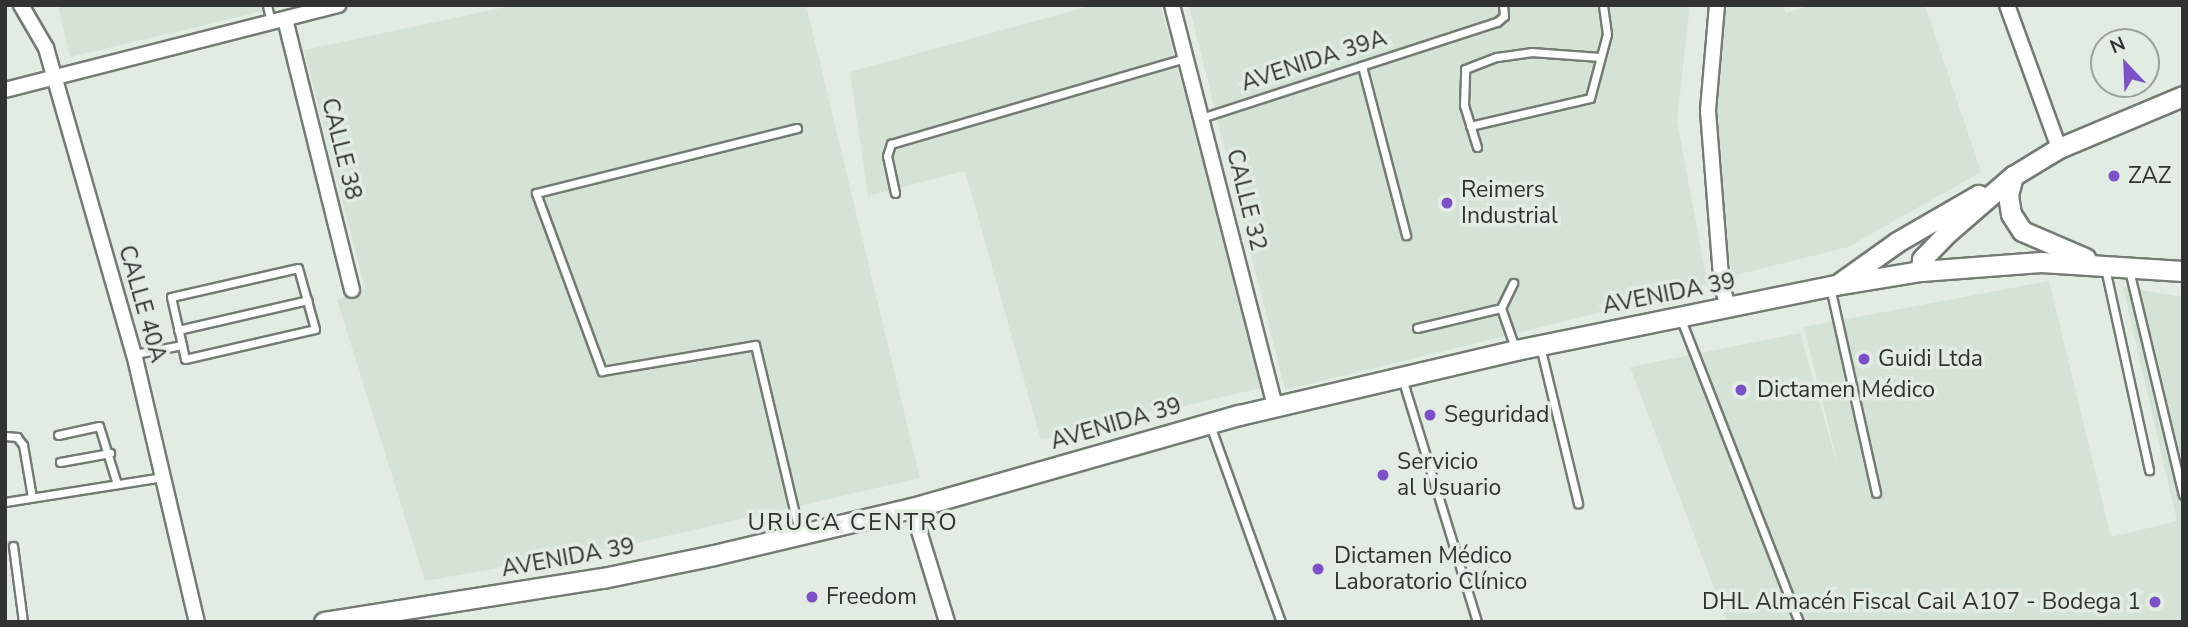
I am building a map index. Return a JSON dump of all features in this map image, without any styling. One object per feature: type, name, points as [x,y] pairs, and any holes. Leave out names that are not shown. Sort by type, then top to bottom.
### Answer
[{"type":"main road","points":[[1833,286],[1897,242],[2059,148],[2183,96]]},
{"type":"main road","points":[[2012,176],[2008,195],[2011,214],[2022,231],[2038,242],[2104,264],[2183,271]]},
{"type":"main road","points":[[1921,271],[1922,259],[1946,233],[2012,176]]},
{"type":"main road","name":"AVENIDA 39","points":[[324,622],[385,618],[603,578],[800,536],[912,508],[1209,423],[1516,350],[1728,306],[1921,271],[2041,262],[2104,264]]},
{"type":"street","name":"CALLE 40A","points":[[21,5],[46,48],[134,354],[197,622]]},
{"type":"street","points":[[5,90],[338,5]]},
{"type":"street","name":"CALLE 32","points":[[1172,5],[1275,407]]},
{"type":"street","points":[[1717,5],[1708,111],[1722,288],[1728,306]]},
{"type":"street","points":[[2007,5],[2059,148]]},
{"type":"street","name":"CALLE 38","points":[[278,21],[352,290]]},
{"type":"street","points":[[912,508],[947,622]]},
{"type":"lane","points":[[267,5],[278,21]]},
{"type":"lane","name":"AVENIDA 39A","points":[[1201,118],[1497,22],[1504,16],[1503,5]]},
{"type":"lane","points":[[1470,126],[1590,98],[1607,34],[1603,5]]},
{"type":"lane","points":[[1477,147],[1462,82],[1465,69],[1473,64],[1531,52],[1600,57]]},
{"type":"lane","points":[[895,193],[887,156],[891,144],[1186,58]]},
{"type":"lane","points":[[1362,65],[1406,234]]},
{"type":"lane","points":[[797,128],[536,193],[602,371],[755,345],[800,536]]},
{"type":"lane","points":[[2104,264],[2150,470]]},
{"type":"lane","points":[[2128,266],[2183,495]]},
{"type":"lane","points":[[298,268],[308,300],[315,329],[185,359],[171,297],[298,268]]},
{"type":"lane","points":[[1513,283],[1501,307],[1516,350]]},
{"type":"lane","points":[[1833,286],[1876,493]]},
{"type":"lane","points":[[178,330],[308,300]]},
{"type":"lane","points":[[1417,328],[1501,307]]},
{"type":"lane","points":[[1680,316],[1799,622]]},
{"type":"lane","points":[[134,354],[182,345]]},
{"type":"lane","points":[[1540,345],[1578,503]]},
{"type":"lane","points":[[1402,377],[1478,622]]},
{"type":"lane","points":[[1209,423],[1281,622]]},
{"type":"lane","points":[[58,435],[99,426],[110,453],[117,484]]},
{"type":"lane","points":[[5,436],[17,437],[23,445],[32,497]]},
{"type":"lane","points":[[60,462],[110,453]]},
{"type":"lane","points":[[5,502],[163,477]]},
{"type":"lane","points":[[13,546],[23,622]]},
{"type":"shaded area","points":[[58,5],[289,5],[70,57]]},
{"type":"shaded area","points":[[515,5],[806,5],[920,478],[624,546],[425,581],[337,300],[365,289],[304,50]]},
{"type":"shaded area","points":[[1093,5],[1160,5],[1265,387],[1041,440],[965,171],[868,196],[850,72]]},
{"type":"shaded area","points":[[1189,5],[1690,5],[1677,121],[1708,286],[1285,390]]},
{"type":"shaded area","points":[[1725,5],[1783,5],[1786,13],[1810,5],[1925,5],[1981,172],[1848,247],[1732,276],[1719,201],[1716,99]]},
{"type":"shaded area","points":[[2049,281],[2111,537],[2177,521],[2123,287],[2183,297],[2183,622],[1727,622],[1630,367],[1800,333],[1840,474],[1804,327]]},
{"type":"place","name":"ZAZ","points":[[2114,176]]},
{"type":"place","name":"Reimers Industrial","points":[[1447,203]]},
{"type":"place","name":"Guidi Ltda","points":[[1864,359]]},
{"type":"place","name":"Dictamen Médico","points":[[1741,390]]},
{"type":"place","name":"Seguridad","points":[[1430,415]]},
{"type":"place","name":"Servicio al Usuario","points":[[1383,475]]},
{"type":"place","name":"Dictamen Médico Laboratorio Clínico","points":[[1318,569]]},
{"type":"place","name":"Freedom","points":[[812,597]]},
{"type":"place","name":"DHL Almacén Fiscal Cail A107 - Bodega 1","points":[[2155,602]]},
{"type":"district","name":"URUCA CENTRO","points":[[853,523]]}]
